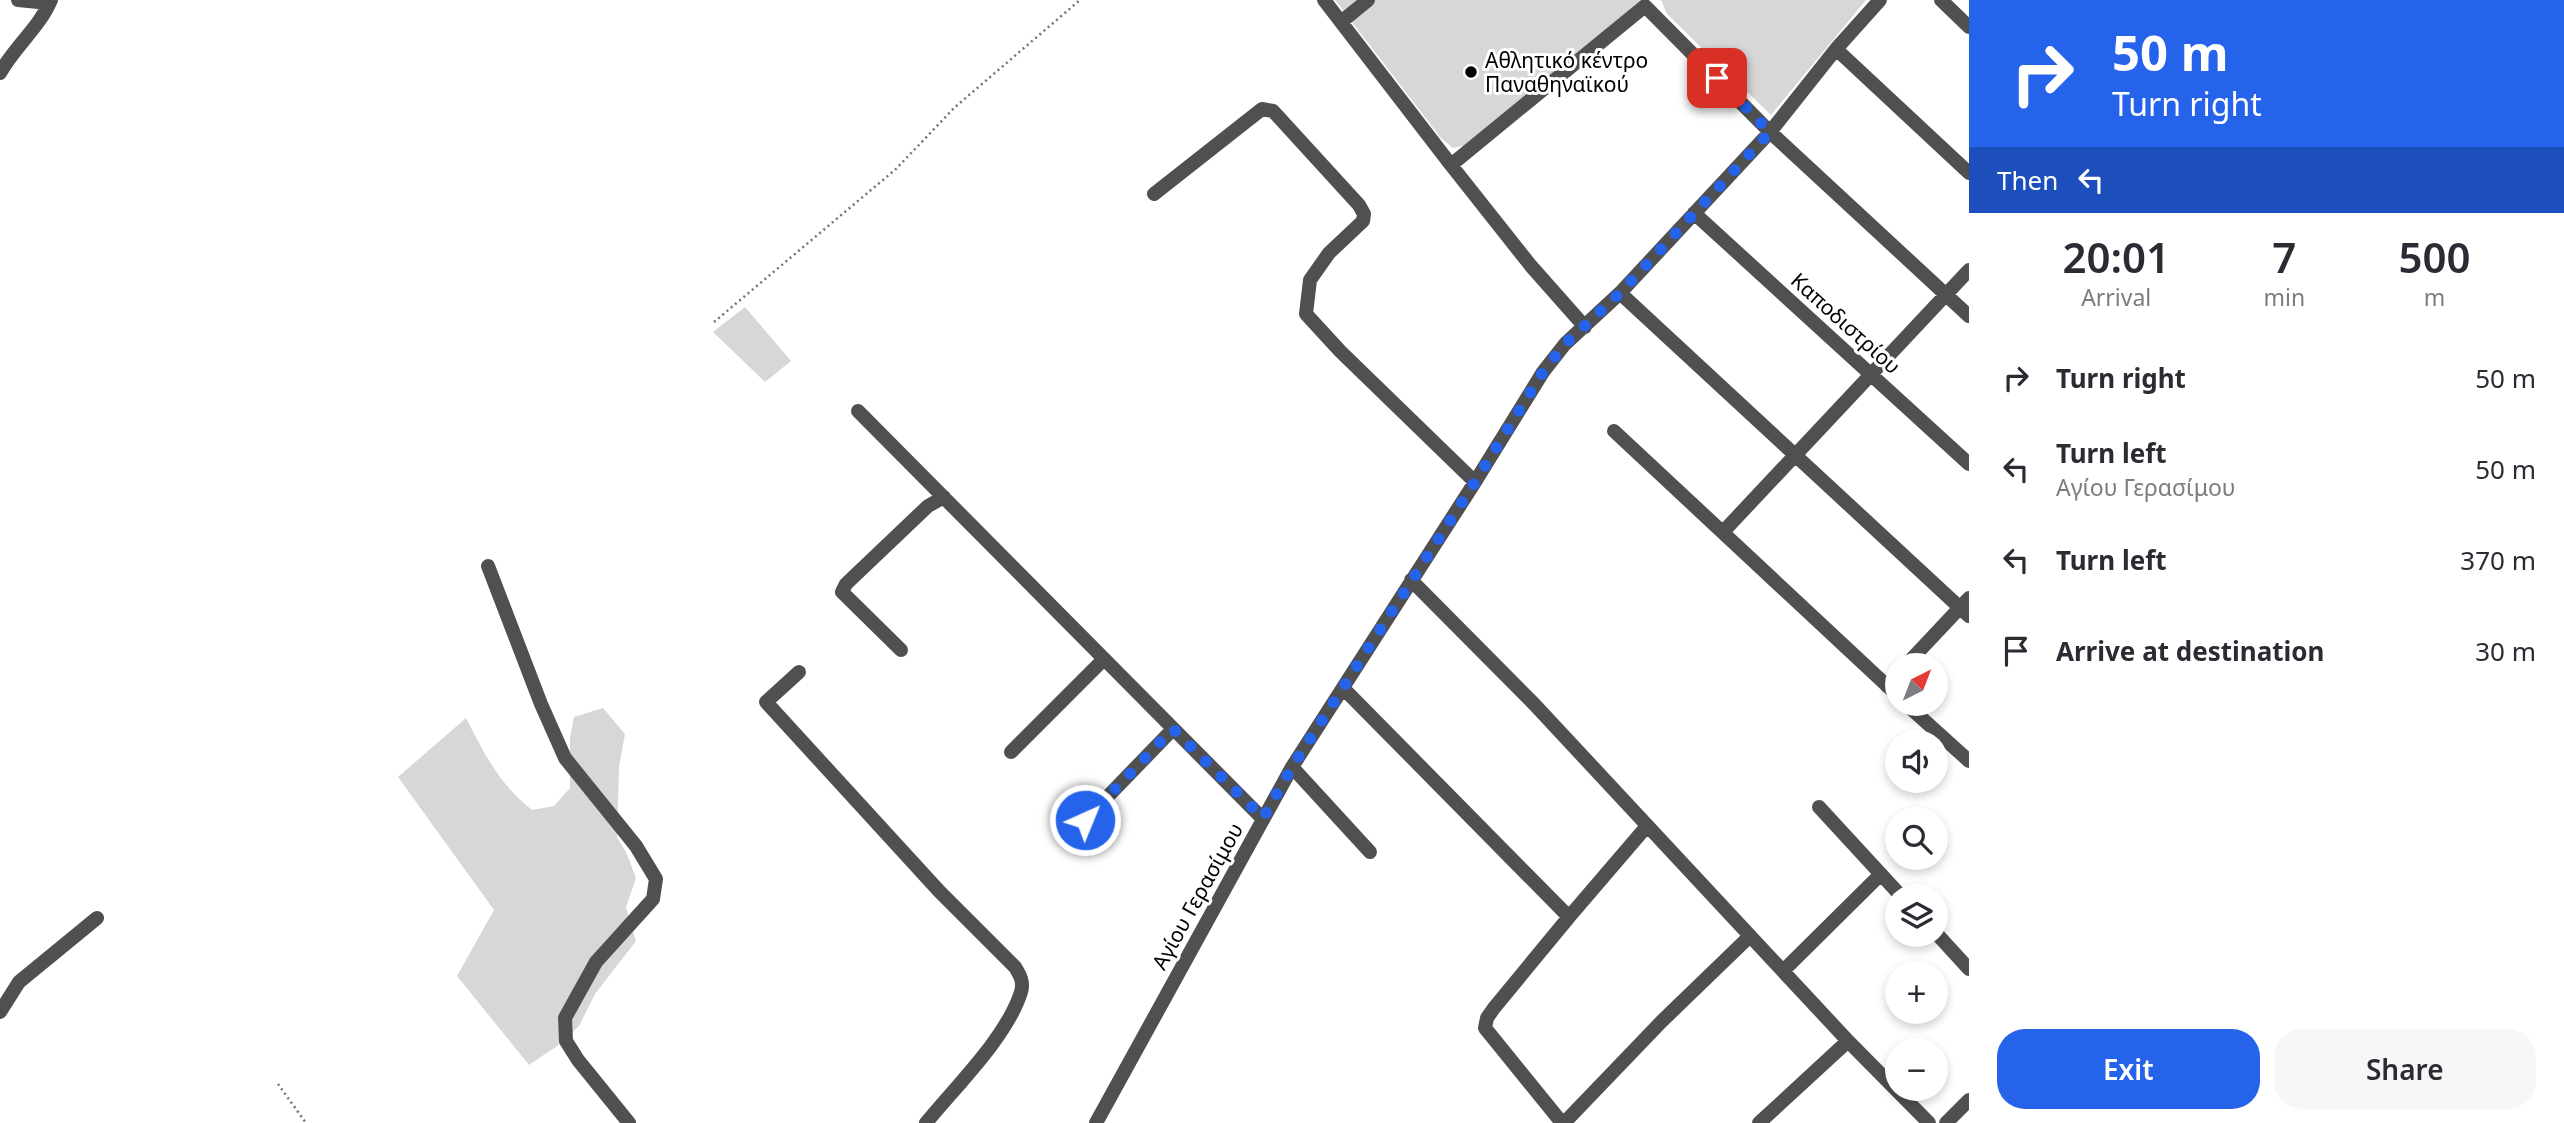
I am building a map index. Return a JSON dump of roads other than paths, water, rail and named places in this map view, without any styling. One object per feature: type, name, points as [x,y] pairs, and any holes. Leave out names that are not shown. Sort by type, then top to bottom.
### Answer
[{"type":"street","points":[[0,73],[9,57],[38,25],[50,2],[18,0]]},
{"type":"street","points":[[1324,0],[1531,266],[1585,327]]},
{"type":"street","points":[[1341,22],[1368,0]]},
{"type":"street","name":"Αγίου Γερασίμου","points":[[1096,1123],[1292,767],[1543,372],[1565,344],[1620,293],[1770,132],[1836,49],[1880,0]]},
{"type":"street","points":[[1941,0],[1969,27]]},
{"type":"street","points":[[1451,165],[1645,6],[1770,132],[1969,316]]},
{"type":"street","points":[[1836,49],[1969,173]]},
{"type":"street","points":[[1154,194],[1262,109],[1273,111],[1359,205],[1364,214],[1363,221],[1329,253],[1310,280],[1306,314],[1340,351],[1475,482]]},
{"type":"street","name":"Καποδιστρίου","points":[[1694,213],[1969,464]]},
{"type":"street","points":[[1723,532],[1969,270]]},
{"type":"street","points":[[1620,293],[1794,456],[1966,608],[1919,653]]},
{"type":"street","points":[[858,411],[1263,818]]},
{"type":"street","points":[[1614,431],[1885,677]]},
{"type":"street","points":[[901,650],[842,592],[846,584],[928,506],[944,497]]},
{"type":"street","points":[[488,566],[541,704],[565,758],[636,846],[656,879],[653,899],[596,962],[565,1018],[566,1041],[629,1123]]},
{"type":"street","points":[[1411,580],[1535,705],[1848,1041],[1929,1123]]},
{"type":"street","points":[[1011,752],[1104,659]]},
{"type":"street","points":[[799,672],[766,702],[939,891],[1015,967],[1022,978],[1021,991],[999,1036],[926,1123]]},
{"type":"street","points":[[1343,688],[1569,917]]},
{"type":"street","points":[[1919,716],[1969,761]]},
{"type":"street","points":[[1085,820],[1173,729]]},
{"type":"street","points":[[1292,767],[1370,852]]},
{"type":"street","points":[[1819,807],[1890,884]]},
{"type":"street","points":[[1647,826],[1494,1008],[1485,1028],[1563,1123],[1662,1021],[1750,936]]},
{"type":"street","points":[[1783,971],[1881,874]]},
{"type":"street","points":[[0,1012],[19,982],[97,918]]},
{"type":"street","points":[[1948,946],[1969,969]]},
{"type":"street","points":[[1759,1123],[1848,1041]]},
{"type":"street","points":[[1946,1123],[1969,1100]]},
{"type":"place","name":"Αθλητικό κέντρο Παναθηναϊκού","points":[[1471,72]]}]
